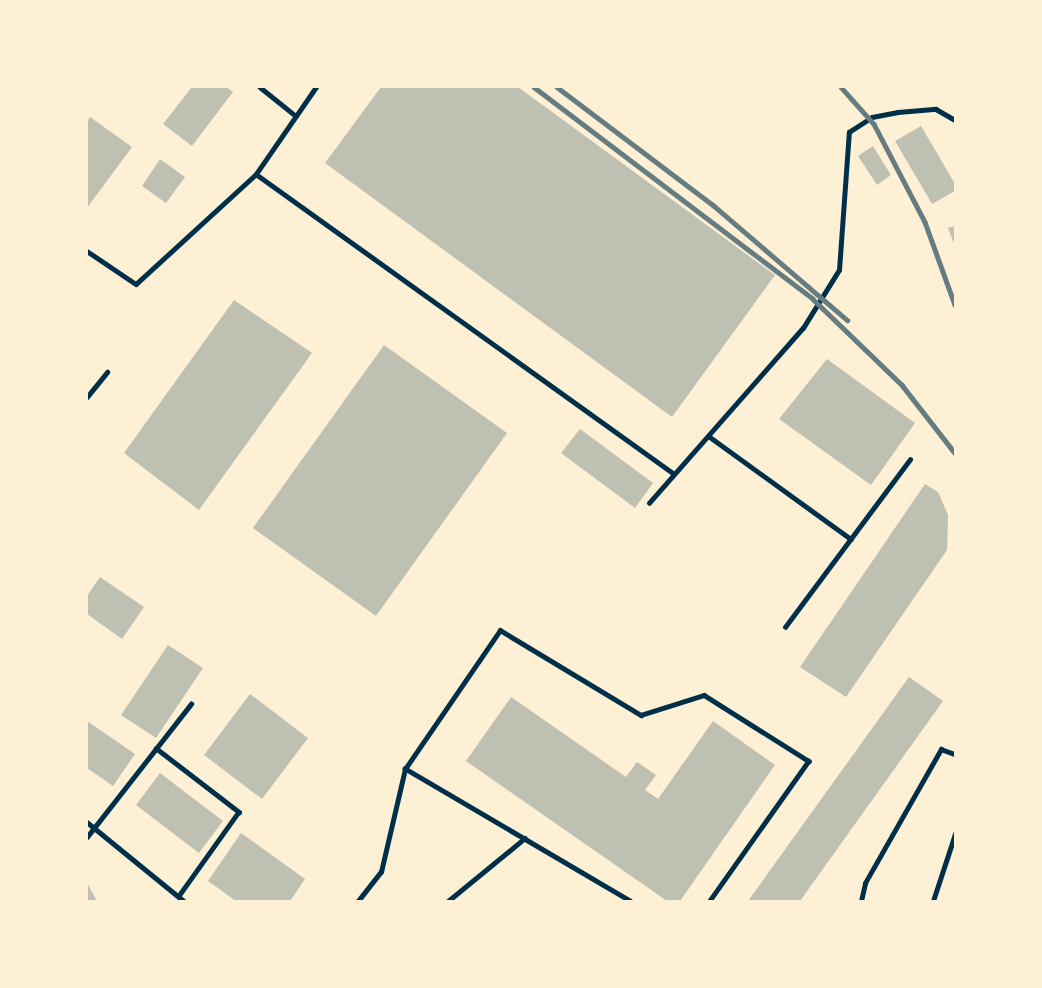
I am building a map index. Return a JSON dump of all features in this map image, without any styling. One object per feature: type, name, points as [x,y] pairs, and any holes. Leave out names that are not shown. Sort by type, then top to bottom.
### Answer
[{"type":"lane","points":[[260,87],[296,116]]},
{"type":"lane","points":[[87,251],[136,284],[256,174],[316,87]]},
{"type":"lane","points":[[649,503],[673,473],[710,437],[803,328],[839,270],[849,132],[872,117],[898,112],[936,109],[955,120]]},
{"type":"lane","points":[[256,174],[673,473]]},
{"type":"lane","points":[[87,397],[107,372]]},
{"type":"lane","points":[[710,437],[850,539]]},
{"type":"lane","points":[[785,627],[910,459]]},
{"type":"lane","points":[[358,901],[381,872],[405,769],[500,630],[642,715],[704,695],[809,760],[710,901]]},
{"type":"lane","points":[[87,837],[191,704]]},
{"type":"lane","points":[[156,748],[239,812],[179,896]]},
{"type":"lane","points":[[861,901],[865,883],[941,749],[955,754]]},
{"type":"lane","points":[[405,769],[629,901]]},
{"type":"lane","points":[[87,822],[184,901]]},
{"type":"lane","points":[[933,901],[955,834]]},
{"type":"lane","points":[[448,901],[525,838]]},
{"type":"building","points":[[192,87],[226,87],[233,92],[192,146],[163,124]]},
{"type":"building","points":[[381,87],[518,87],[775,275],[672,417],[325,163]]},
{"type":"building","points":[[90,117],[132,147],[87,208],[87,122]]},
{"type":"building","points":[[921,126],[955,184],[955,191],[932,204],[895,141]]},
{"type":"building","points":[[873,146],[891,175],[877,185],[858,156]]},
{"type":"building","points":[[160,159],[185,177],[166,203],[142,186]]},
{"type":"building","points":[[955,226],[955,246],[948,228]]},
{"type":"building","points":[[234,300],[312,353],[199,510],[124,453]]},
{"type":"building","points":[[384,345],[507,433],[376,616],[253,528]]},
{"type":"building","points":[[827,359],[915,423],[871,485],[779,419]]},
{"type":"building","points":[[580,429],[653,483],[635,508],[561,453]]},
{"type":"building","points":[[925,484],[938,492],[948,515],[947,550],[846,697],[800,667]]},
{"type":"building","points":[[100,577],[144,607],[122,639],[87,614],[87,596]]},
{"type":"building","points":[[168,645],[203,668],[156,738],[121,715]]},
{"type":"building","points":[[909,677],[943,701],[800,901],[748,901]]},
{"type":"building","points":[[250,694],[308,738],[262,799],[204,755]]},
{"type":"building","points":[[511,697],[626,777],[637,762],[656,775],[645,790],[658,799],[713,721],[775,765],[680,901],[667,901],[466,761]]},
{"type":"building","points":[[87,721],[135,754],[113,786],[87,768]]},
{"type":"building","points":[[160,773],[223,821],[199,853],[136,805]]},
{"type":"building","points":[[241,833],[305,879],[290,901],[236,901],[208,881]]},
{"type":"building","points":[[87,883],[97,901],[87,901]]},
{"type":"railway","points":[[534,87],[813,299],[902,385],[955,453]]},
{"type":"railway","points":[[557,87],[713,205],[847,320]]},
{"type":"railway","points":[[841,87],[874,124],[925,222],[955,305]]}]
